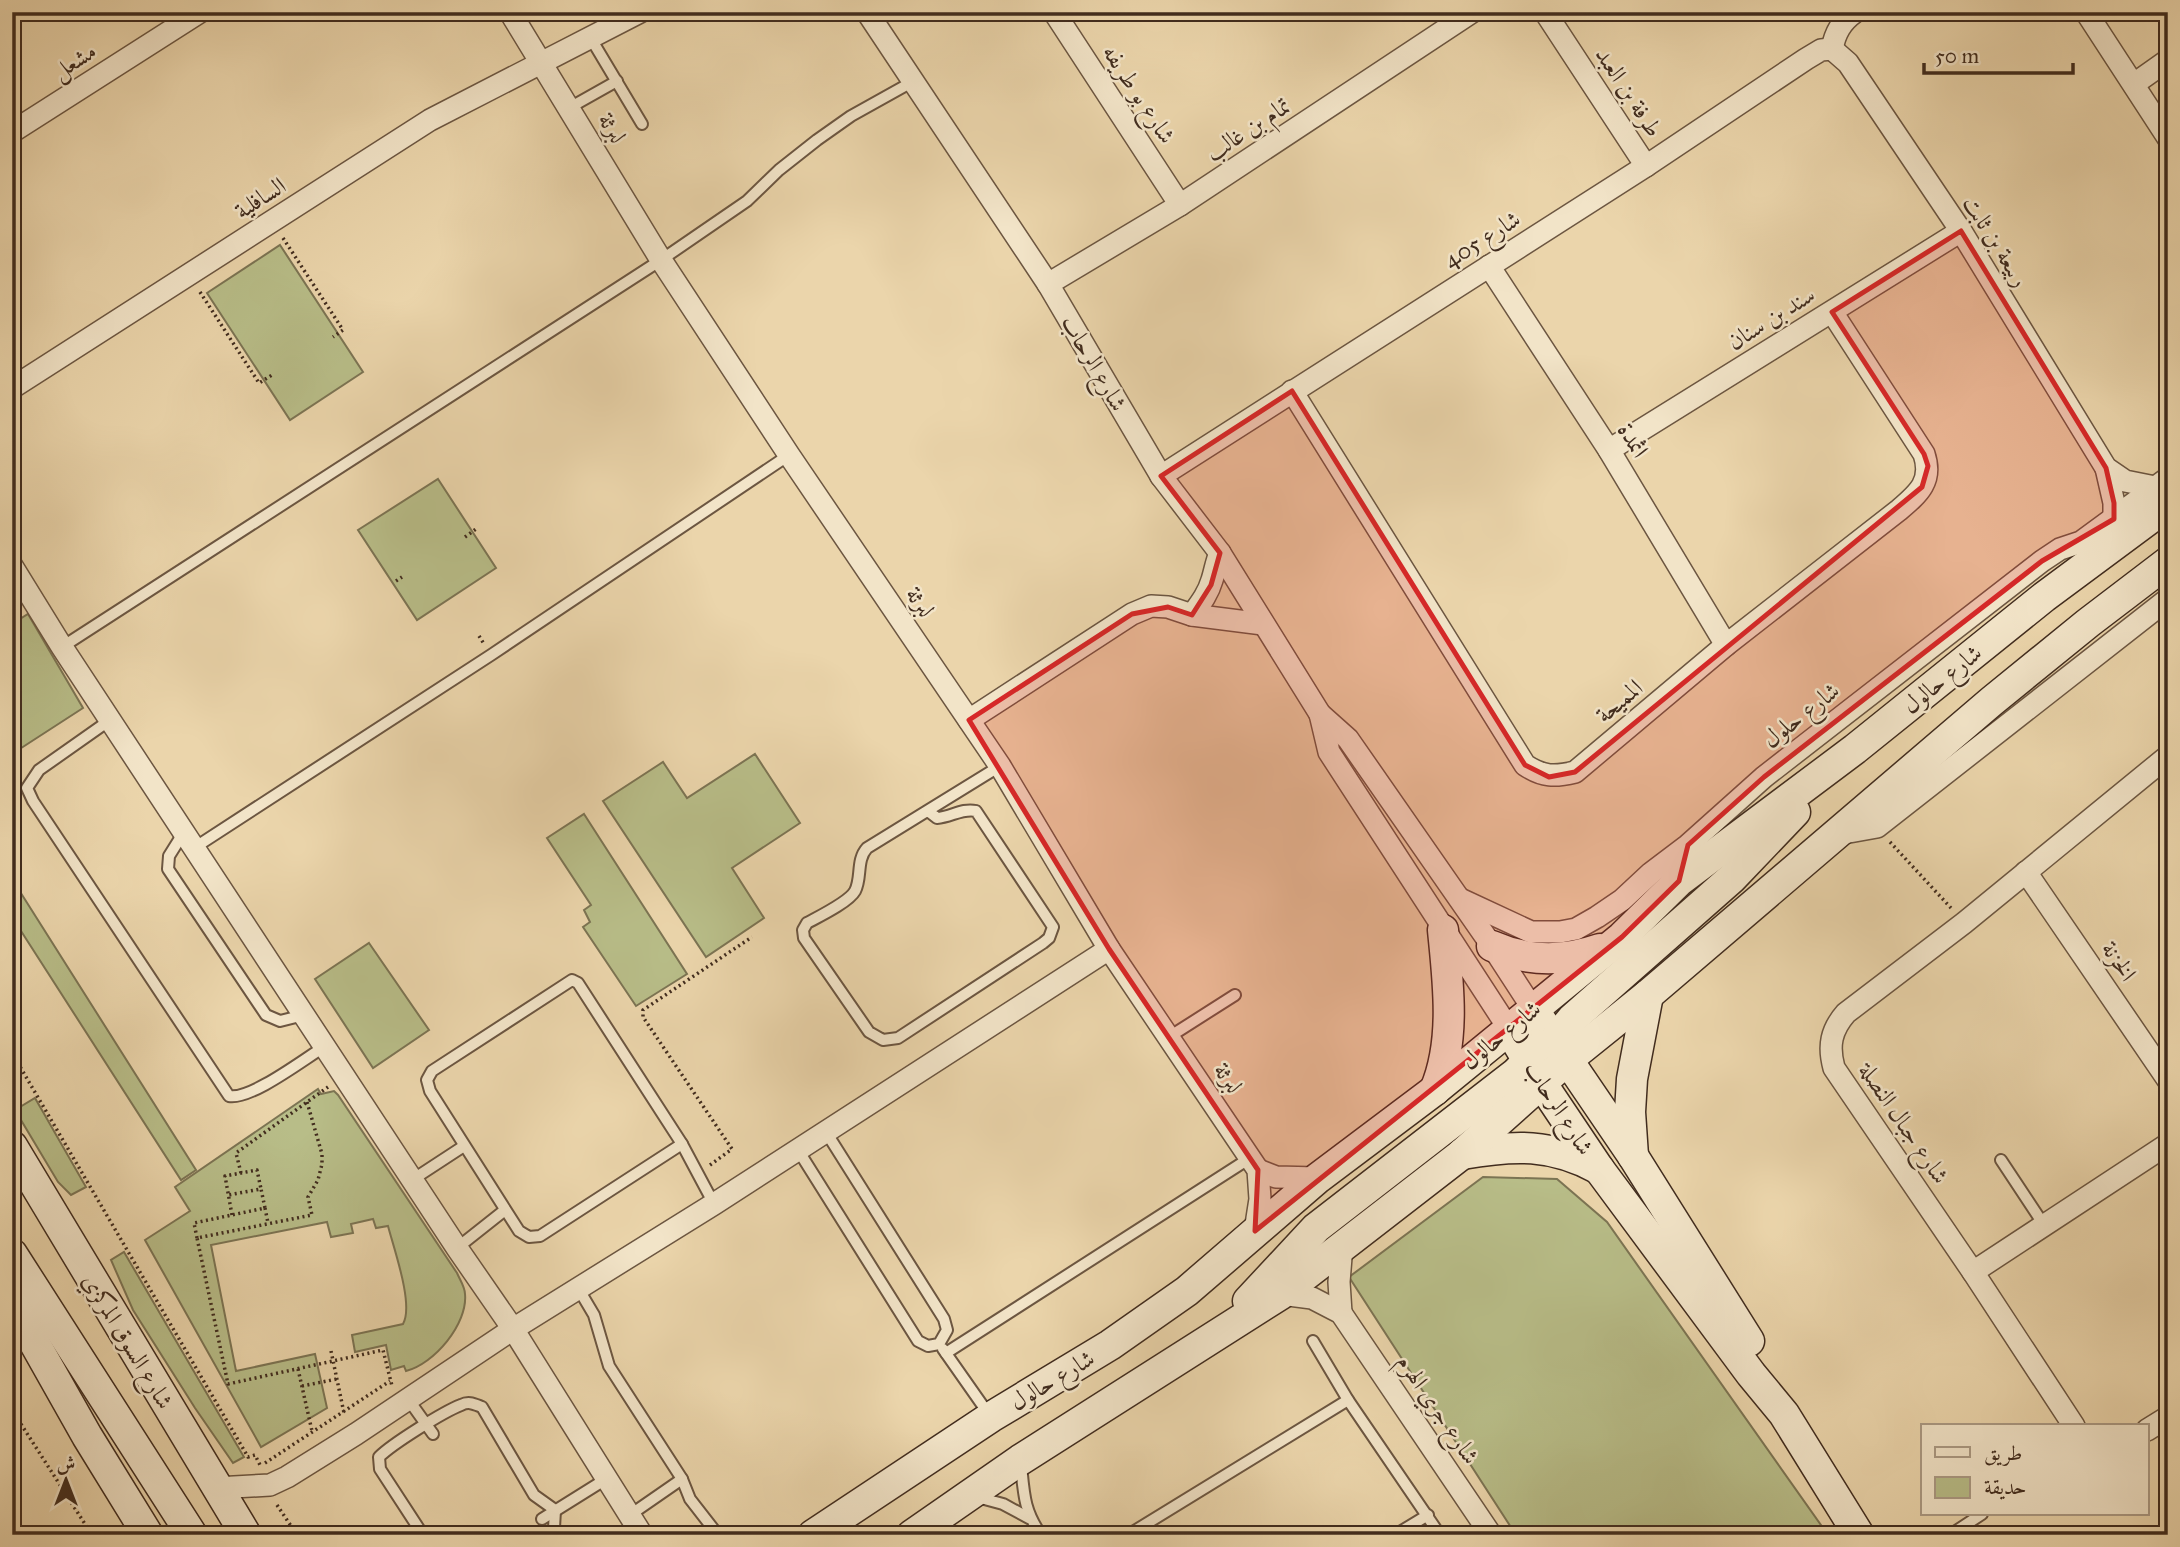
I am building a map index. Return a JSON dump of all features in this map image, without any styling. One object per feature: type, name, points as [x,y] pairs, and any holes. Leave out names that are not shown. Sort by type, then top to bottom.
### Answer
[{"type":"main road","name":"شارع حالول","points":[[813,1535],[991,1417],[1110,1345],[1187,1292],[1318,1178],[1436,1090],[1622,937],[1679,881],[1856,749],[2044,597],[2164,490]]},
{"type":"main road","points":[[2044,597],[2081,542]]},
{"type":"main road","name":"شارع حالول","points":[[912,1535],[1020,1460],[1280,1294],[1462,1154],[1535,1072],[1560,1051],[1648,995],[2003,692],[2168,562]]},
{"type":"main road","points":[[1560,1051],[1580,1012],[1732,878],[1856,749]]},
{"type":"main road","points":[[1679,881],[1688,845]]},
{"type":"main road","points":[[1436,1090],[1444,1063],[1447,1036],[1443,930]]},
{"type":"main road","points":[[1492,946],[1525,957],[1565,958],[1601,948],[1622,937]]},
{"type":"main road","points":[[1633,1156],[1630,1112],[1632,1079],[1648,995]]},
{"type":"main road","points":[[1215,1336],[1316,1228],[1489,1096],[1535,1072],[1533,1009]]},
{"type":"main road","name":"شارع الرحاب","points":[[1533,1009],[1695,1252],[1765,1369],[1784,1413],[1859,1535]]},
{"type":"main road","name":"شارع الرحاب","points":[[1509,1029],[1599,1169],[1756,1381],[1784,1413]]},
{"type":"main road","name":"شارع السوق المركزي","points":[[12,1146],[246,1535]]},
{"type":"main road","points":[[1462,1154],[1515,1146],[1538,1148],[1563,1153],[1599,1169]]},
{"type":"main road","points":[[12,1254],[191,1535]]},
{"type":"main road","points":[[12,1303],[86,1436],[148,1535]]},
{"type":"main road","points":[[829,1535],[861,1503]]},
{"type":"street","name":"مشعل","points":[[12,132],[200,12]]},
{"type":"street","name":"لبرثة","points":[[510,12],[661,260],[789,455],[1000,766],[1109,949],[1254,1164]]},
{"type":"street","points":[[541,62],[640,12]]},
{"type":"street","name":"شارع الرحاب","points":[[867,12],[1048,284],[1161,476],[1220,553],[1320,714],[1348,739],[1533,1009]]},
{"type":"street","name":"تمام بن غالب","points":[[1048,284],[1180,205],[1472,12]]},
{"type":"street","name":"طرفة بن العبد","points":[[1545,12],[1647,166]]},
{"type":"street","points":[[2086,12],[2168,138]]},
{"type":"street","name":"شارع بو طريفه","points":[[1057,13],[1180,205]]},
{"type":"street","points":[[1832,49],[1834,37],[1844,16]]},
{"type":"street","name":"شارع 405","points":[[1161,476],[1647,166],[1806,59],[1821,50],[1832,49]]},
{"type":"street","name":"ربيعة بن ثابت","points":[[1832,49],[1848,63],[1961,231],[2106,468],[2114,503],[2114,519]]},
{"type":"street","points":[[2134,84],[2168,60]]},
{"type":"street","name":"السافلية","points":[[12,388],[430,120],[541,62]]},
{"type":"street","name":"سند بن سنان","points":[[1609,450],[1961,231]]},
{"type":"street","name":"اثمدة","points":[[1489,266],[1609,450],[1726,645]]},
{"type":"street","name":"المميحة","points":[[1292,391],[1525,765],[1549,777],[1574,772],[1726,645],[1899,510],[1912,499],[1927,479],[1928,466],[1917,441],[1832,312]]},
{"type":"street","points":[[2106,468],[2125,481],[2164,490]]},
{"type":"street","name":"شارع حلول","points":[[1457,897],[1531,932],[1576,929],[1622,900],[1764,777],[2042,561],[2060,549],[2081,542],[2164,490]]},
{"type":"street","points":[[1192,615],[1211,585],[1214,566],[1220,553]]},
{"type":"street","points":[[12,566],[303,1015],[513,1329],[642,1535]]},
{"type":"street","points":[[1838,834],[1877,827],[2168,599]]},
{"type":"street","points":[[969,720],[1132,614],[1151,606],[1168,607],[1192,615],[1263,624]]},
{"type":"street","name":"شارع الرحاب","points":[[1320,714],[1329,751],[1509,1029]]},
{"type":"street","name":"شارع جبال النصلة","points":[[2073,1424],[1834,1068],[1830,1054],[1831,1039],[1836,1025],[1846,1013],[1964,922],[2168,756]]},
{"type":"street","name":"الخزنة","points":[[2026,872],[2168,1080]]},
{"type":"street","points":[[216,1488],[279,1481],[1109,949]]},
{"type":"street","points":[[1973,1272],[2168,1144]]},
{"type":"street","points":[[1254,1164],[1276,1177],[1318,1178]]},
{"type":"street","points":[[1254,1164],[1260,1211],[1255,1231]]},
{"type":"street","points":[[1341,1313],[1339,1282],[1342,1245]]},
{"type":"street","name":"شارع جري الهرم","points":[[1280,1294],[1312,1298],[1341,1313],[1491,1535]]},
{"type":"street","points":[[2148,1429],[2168,1417]]},
{"type":"lane","points":[[590,37],[642,124]]},
{"type":"lane","points":[[569,108],[617,81]]},
{"type":"lane","points":[[62,647],[661,260],[747,201],[779,170],[817,140],[851,116],[912,82]]},
{"type":"lane","points":[[303,1015],[280,1021],[266,1015],[168,869],[169,856],[189,840],[491,655],[789,455]]},
{"type":"lane","points":[[110,720],[39,770],[27,788],[33,801],[229,1096],[237,1097],[251,1091],[324,1046]]},
{"type":"lane","points":[[928,811],[937,818],[962,811],[976,811],[1053,927],[1049,938],[1021,958],[898,1038],[883,1040],[869,1032],[804,938],[803,930],[807,923],[851,897],[856,890],[863,852],[928,811],[1000,766]]},
{"type":"lane","points":[[682,1144],[540,1236],[529,1237],[519,1231],[505,1210],[430,1091],[427,1080],[432,1071],[572,980],[578,983],[682,1144],[714,1204]]},
{"type":"lane","points":[[1169,1037],[1235,995]]},
{"type":"lane","points":[[826,1132],[944,1319],[947,1330],[942,1348]]},
{"type":"lane","points":[[412,1180],[464,1146]]},
{"type":"lane","points":[[797,1150],[918,1341],[942,1348],[1254,1164]]},
{"type":"lane","points":[[2001,1160],[2044,1225]]},
{"type":"lane","points":[[457,1248],[505,1210]]},
{"type":"lane","points":[[578,1288],[594,1315],[610,1366],[682,1479],[690,1499],[718,1535]]},
{"type":"lane","points":[[1313,1341],[1348,1400],[1440,1535]]},
{"type":"lane","points":[[942,1348],[991,1417]]},
{"type":"lane","points":[[1128,1535],[1348,1400]]},
{"type":"lane","points":[[405,1401],[430,1429]]},
{"type":"lane","points":[[424,1535],[380,1469],[379,1457],[430,1429],[461,1405],[471,1402],[482,1407],[534,1495],[555,1510]]},
{"type":"lane","points":[[1020,1460],[1029,1518],[1041,1535]]},
{"type":"lane","points":[[542,1518],[606,1479]]},
{"type":"lane","points":[[630,1515],[682,1479]]},
{"type":"lane","points":[[967,1495],[1003,1504],[1029,1518]]},
{"type":"lane","points":[[555,1510],[556,1535]]},
{"type":"lane","points":[[1395,1535],[1428,1515]]},
{"type":"lane","points":[[1950,1535],[1979,1516]]},
{"type":"path","points":[[272,221],[343,330],[333,337]]},
{"type":"path","points":[[190,276],[259,383],[272,375]]},
{"type":"path","points":[[465,537],[476,529]]},
{"type":"path","points":[[396,581],[402,577]]},
{"type":"path","points":[[1877,827],[1964,922]]},
{"type":"path","points":[[696,1173],[732,1149],[643,1017],[643,1010],[752,937]]},
{"type":"path","points":[[12,1053],[248,1457],[255,1455],[261,1466],[390,1381]]},
{"type":"path","points":[[241,1173],[236,1153],[344,1076]]},
{"type":"path","points":[[197,1238],[312,1215],[308,1197],[318,1180],[322,1154],[306,1102]]},
{"type":"path","points":[[232,1215],[225,1176],[257,1170],[268,1224]]},
{"type":"path","points":[[228,1195],[261,1189]]},
{"type":"path","points":[[265,1208],[194,1223],[228,1384],[383,1350],[390,1381],[405,1401]]},
{"type":"path","points":[[331,1350],[343,1412],[356,1434]]},
{"type":"path","points":[[298,1368],[313,1432]]},
{"type":"path","points":[[302,1386],[337,1379]]},
{"type":"path","points":[[12,1410],[92,1535]]},
{"type":"path","points":[[279,1481],[278,1510],[296,1535]]},
{"type":"highlighted area","points":[[1961,231],[2106,468],[2114,503],[2114,519],[2042,561],[1764,777],[1688,845],[1679,881],[1622,937],[1255,1231],[1258,1170],[1109,949],[969,720],[1132,614],[1168,607],[1192,615],[1211,585],[1220,553],[1161,476],[1292,391],[1525,765],[1549,777],[1575,772],[1922,487],[1928,466],[1924,454],[1832,312]]},
{"type":"green space","points":[[280,245],[363,372],[290,420],[207,293]]},
{"type":"green space","points":[[438,479],[496,568],[417,620],[358,530]]},
{"type":"green space","points":[[28,614],[83,708],[12,754],[12,624]]},
{"type":"green space","points":[[755,754],[800,823],[732,868],[764,918],[706,957],[603,801],[663,762],[687,798]]},
{"type":"green space","points":[[584,814],[687,974],[636,1006],[583,927],[590,922],[584,910],[591,905],[547,838]]},
{"type":"green space","points":[[12,879],[196,1170],[181,1180],[12,917]]},
{"type":"green space","points":[[369,943],[429,1030],[373,1068],[315,979]]},
{"type":"green space","points":[[318,1089],[321,1094],[334,1091],[338,1095],[457,1273],[465,1291],[464,1306],[455,1330],[438,1351],[417,1367],[406,1371],[404,1366],[391,1370],[386,1345],[355,1352],[352,1335],[403,1324],[406,1315],[405,1291],[388,1226],[376,1228],[373,1219],[351,1224],[353,1233],[331,1237],[327,1222],[211,1245],[236,1371],[315,1354],[327,1408],[261,1447],[145,1240],[190,1211],[175,1187]]},
{"type":"green space","points":[[35,1098],[86,1187],[71,1195],[58,1182],[15,1110]]},
{"type":"green space","points":[[1483,1177],[1557,1179],[1607,1222],[1828,1535],[1516,1535],[1349,1277]]},
{"type":"green space","points":[[124,1252],[244,1457],[233,1463],[133,1310],[111,1260]]}]
